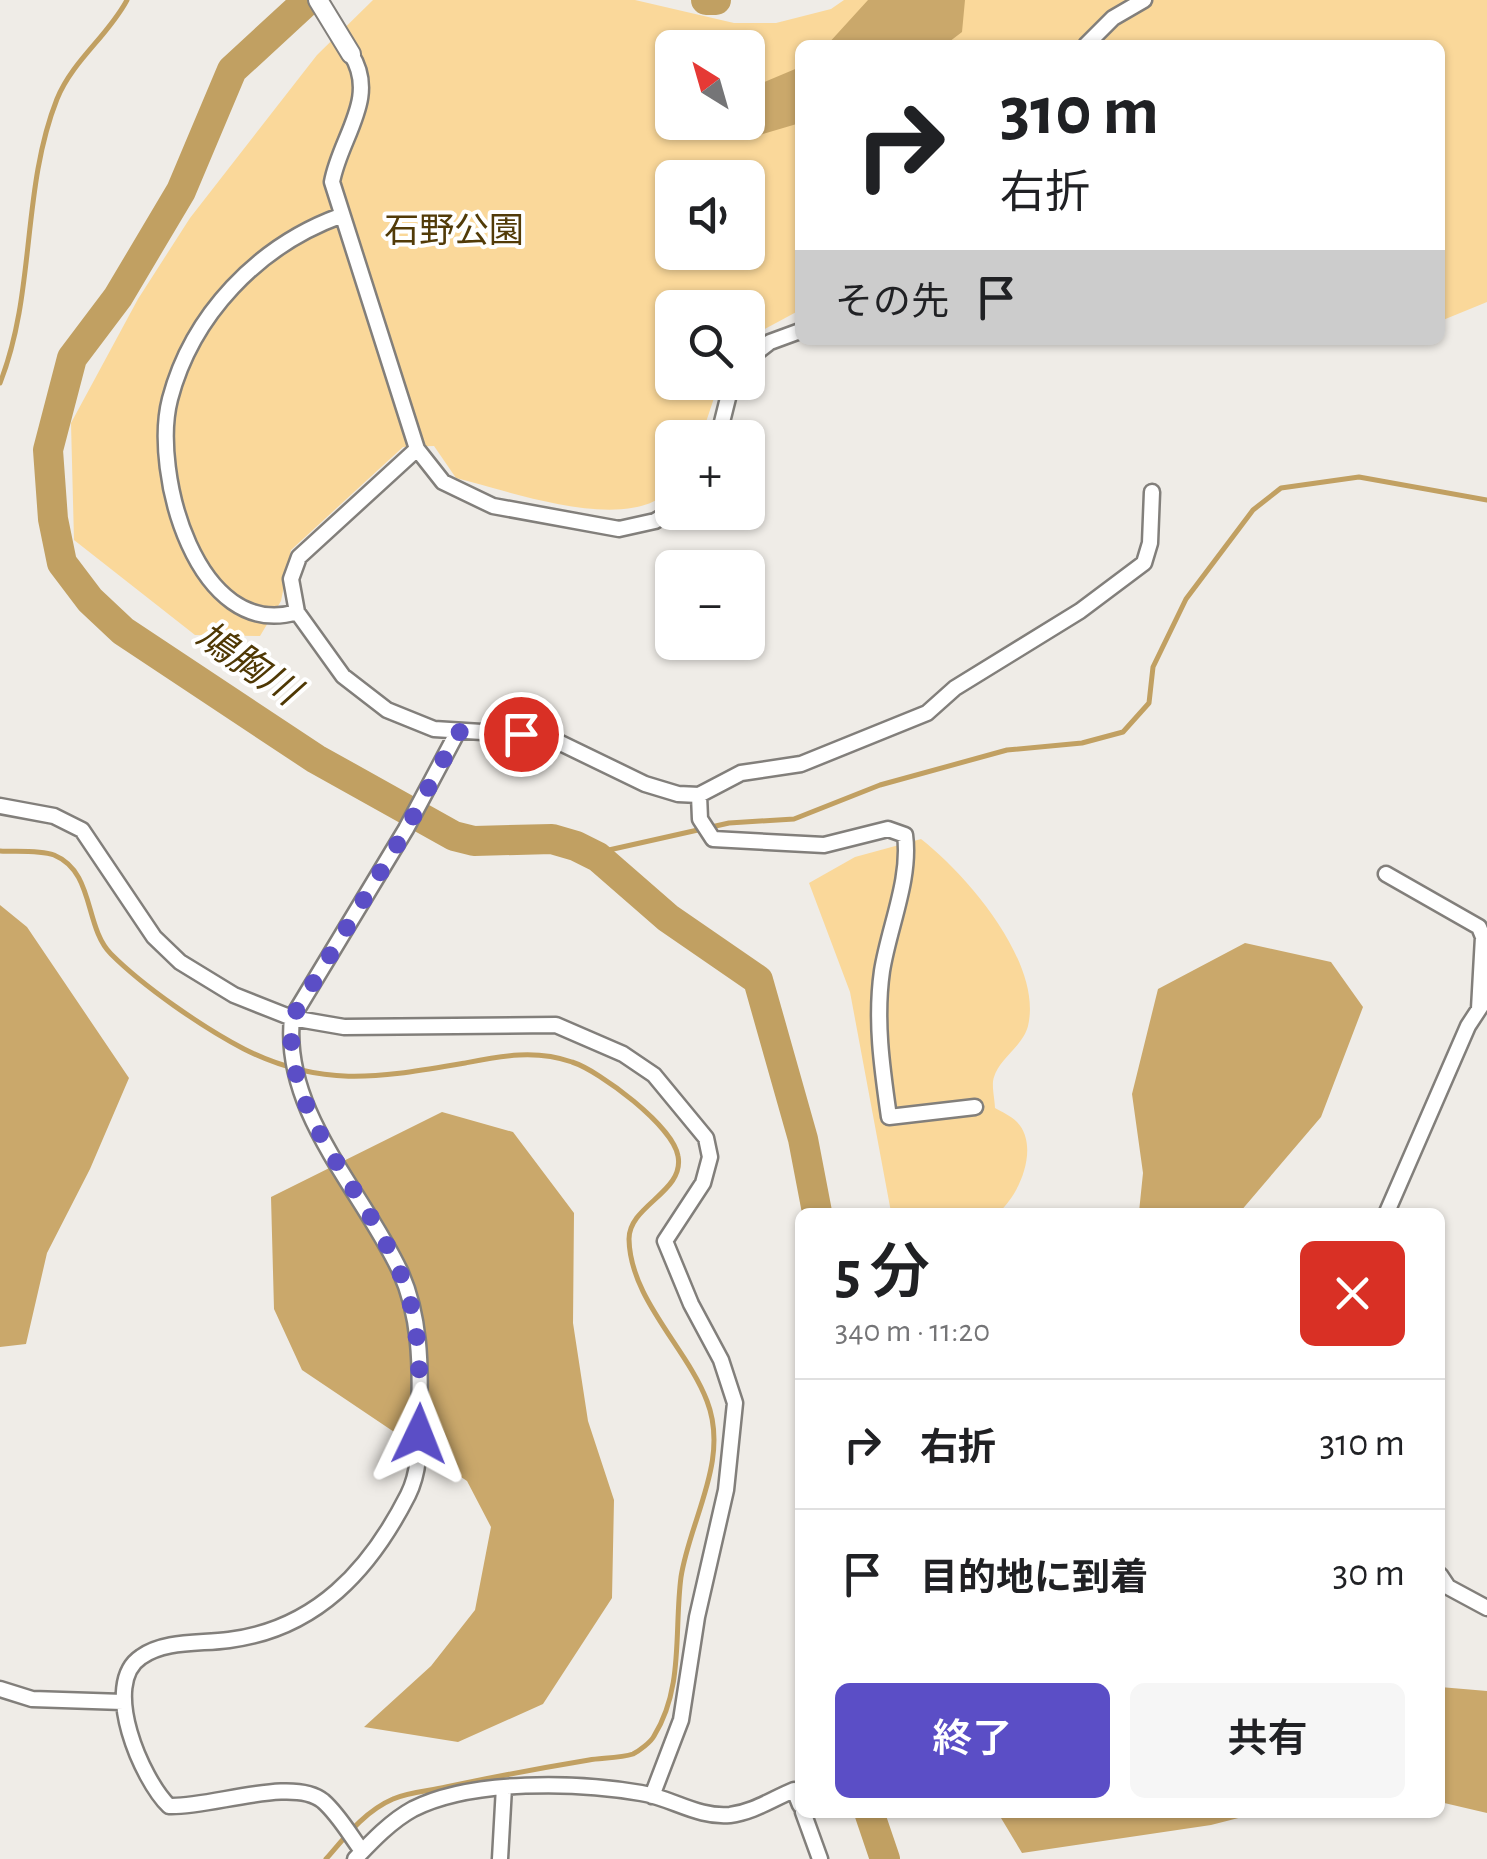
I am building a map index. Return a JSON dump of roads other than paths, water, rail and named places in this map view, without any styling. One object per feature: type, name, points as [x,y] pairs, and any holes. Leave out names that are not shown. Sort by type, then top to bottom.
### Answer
[{"type":"street","points":[[318,0],[362,72],[364,87],[359,110],[337,153],[332,182],[418,449],[443,482],[493,506],[619,528],[655,520]]},
{"type":"street","points":[[1091,40],[1113,18],[1144,0]]},
{"type":"street","points":[[297,612],[278,618],[253,613],[210,579],[195,559],[174,514],[165,455],[169,402],[189,346],[236,282],[312,226],[340,216]]},
{"type":"street","points":[[765,346],[795,334]]},
{"type":"street","points":[[418,449],[299,557],[291,579],[297,612],[343,676],[387,710],[434,730],[546,736],[646,784],[678,794],[699,795],[740,773],[800,764],[927,713],[954,688],[1080,611],[1144,563],[1150,542],[1152,492]]},
{"type":"street","points":[[458,732],[406,830],[292,1018],[289,1048],[298,1088],[400,1273],[414,1316],[420,1369],[418,1466],[410,1492],[366,1566],[316,1610],[271,1634],[157,1647],[136,1659],[124,1678],[123,1702],[156,1792],[169,1806],[196,1807],[286,1790],[306,1791],[332,1811],[358,1855],[411,1810],[504,1787],[556,1783],[652,1796],[700,1812],[728,1815],[755,1810],[795,1792]]},
{"type":"street","points":[[699,795],[700,820],[713,839],[824,845],[888,829],[905,835],[908,856],[890,928],[878,1015],[889,1117],[976,1106]]},
{"type":"street","points":[[0,806],[54,816],[82,830],[154,937],[180,962],[234,996],[292,1018],[344,1028],[556,1025],[591,1038],[654,1075],[706,1138],[710,1156],[703,1183],[665,1241],[690,1304],[722,1360],[734,1403],[726,1490],[697,1616],[681,1720],[652,1796]]},
{"type":"street","points":[[1386,874],[1479,927],[1483,937],[1483,1003],[1389,1208]]},
{"type":"street","points":[[1445,1582],[1487,1608]]},
{"type":"street","points":[[0,1688],[32,1698],[123,1702]]},
{"type":"street","points":[[500,1859],[504,1787]]},
{"type":"street","points":[[805,1818],[820,1859]]},
{"type":"waterway","points":[[0,383],[19,313],[38,169],[57,99],[72,72],[127,0]]},
{"type":"waterway","name":"鳩胸川","points":[[308,0],[232,70],[181,191],[118,297],[72,358],[48,450],[53,519],[62,563],[90,600],[123,631],[316,759],[454,836],[474,841],[552,839],[576,846],[598,857],[668,918],[758,980],[803,1139],[816,1208]]},
{"type":"waterway","name":"鳩胸川","points":[[706,0],[716,0]]},
{"type":"waterway","points":[[591,854],[729,823],[794,819],[880,785],[1007,750],[1082,743],[1123,732],[1149,703],[1153,667],[1186,599],[1253,510],[1281,488],[1359,477],[1487,500]]},
{"type":"waterway","points":[[0,851],[48,853],[67,863],[83,887],[96,930],[111,954],[174,1006],[244,1049],[300,1070],[353,1076],[518,1055],[558,1058],[584,1067],[634,1101],[663,1130],[678,1156],[673,1179],[638,1217],[629,1239],[639,1282],[698,1381],[713,1423],[711,1467],[681,1577],[674,1679],[663,1718],[652,1738],[633,1754],[393,1799],[365,1817],[326,1859]]},
{"type":"waterway","name":"鳩胸川","points":[[871,1818],[885,1859]]},
{"type":"park label","name":"石野公園","points":[[454,231]]}]
